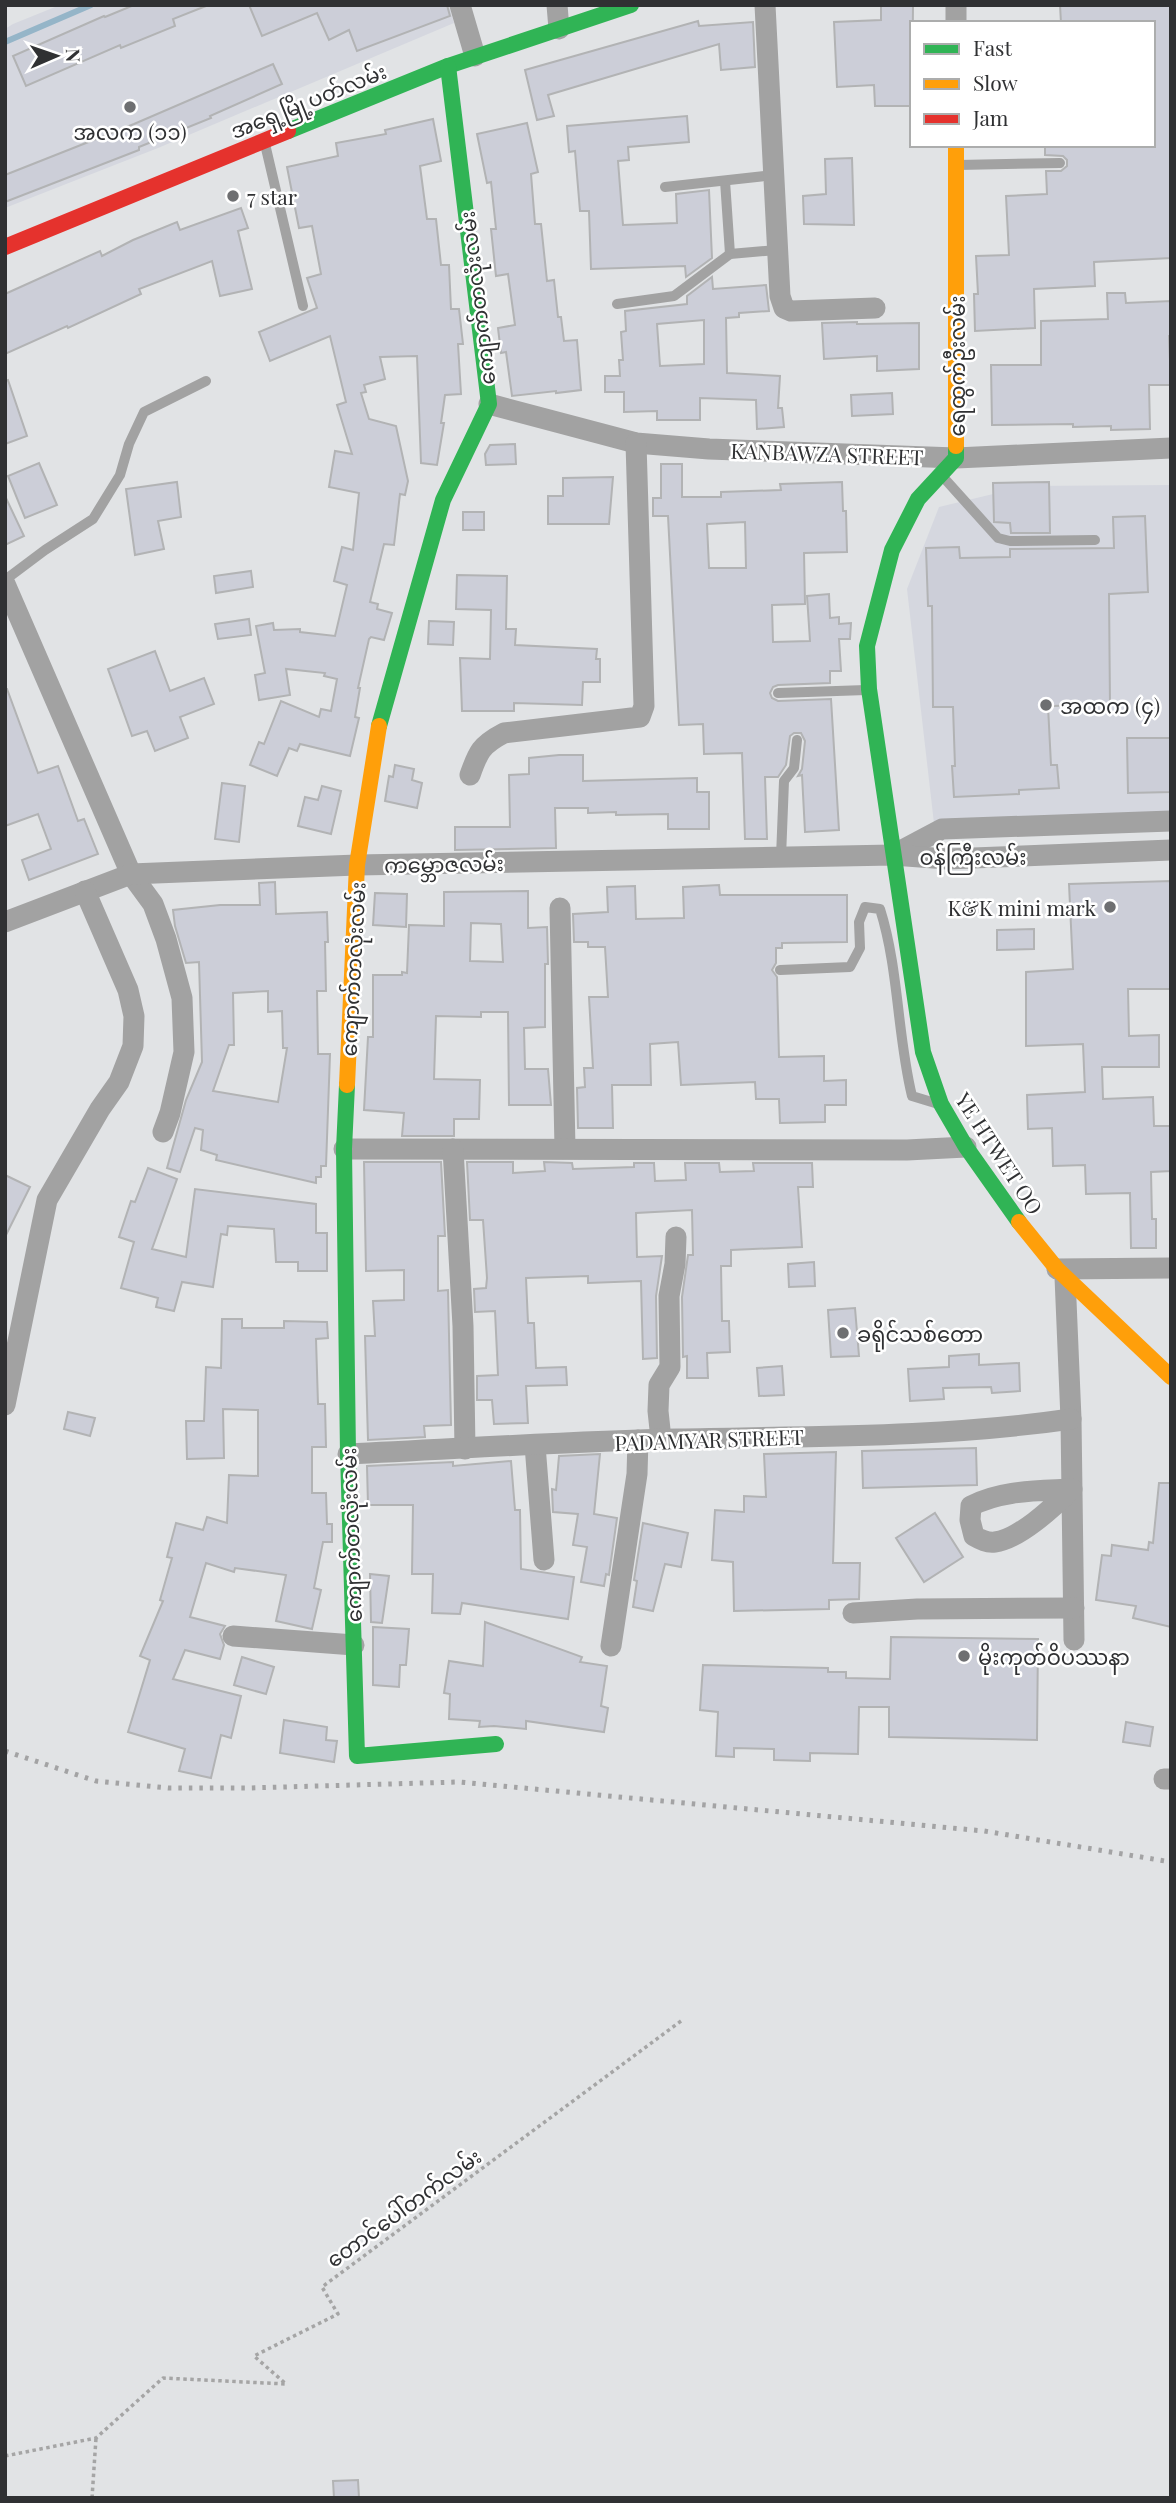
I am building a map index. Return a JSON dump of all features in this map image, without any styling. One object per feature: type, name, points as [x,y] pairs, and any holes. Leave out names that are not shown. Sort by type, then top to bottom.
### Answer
[{"type":"street","points":[[460,5],[475,56]]},
{"type":"street","points":[[557,5],[559,29]]},
{"type":"street","name":"အရှေ့မြို့ပတ်လမ်း","points":[[5,247],[448,66],[631,5]]},
{"type":"street","points":[[765,5],[777,250],[780,296],[784,307],[791,312],[875,307]]},
{"type":"street","name":"ကျောက်တလုံးလမ်း","points":[[448,66],[489,404],[439,513],[377,732],[357,865],[344,1149],[348,1454],[357,1756],[496,1744]]},
{"type":"street","name":"ရေထွက်ဦးလမ်း","points":[[893,855],[869,690],[867,646],[892,550],[918,499],[957,458],[956,147]]},
{"type":"street","name":"KANBAWZA STREET","points":[[489,404],[636,443],[709,449],[957,458],[1171,448]]},
{"type":"street","points":[[470,775],[479,751],[504,733],[640,717],[644,706],[636,443]]},
{"type":"street","points":[[5,582],[131,874],[153,904],[166,939],[182,998],[184,1052],[163,1132]]},
{"type":"street","name":"ဝန်ကြီးလမ်း","points":[[893,855],[942,829],[1171,821]]},
{"type":"street","name":"ဝန်ကြီးလမ်း","points":[[893,855],[947,859],[1171,850]]},
{"type":"street","name":"ကမ္ဘောဇလမ်း","points":[[5,922],[131,874],[357,865],[893,855]]},
{"type":"street","name":"YE HTWET OO","points":[[893,855],[923,1052],[941,1104],[966,1147],[1010,1210],[1061,1273],[1171,1377]]},
{"type":"street","points":[[5,1405],[47,1200],[100,1109],[120,1082],[133,1046],[134,1016],[128,990],[85,891]]},
{"type":"street","points":[[559,908],[565,1148]]},
{"type":"street","points":[[344,1149],[907,1150],[966,1147]]},
{"type":"street","points":[[453,1149],[463,1326],[464,1449]]},
{"type":"street","points":[[661,1439],[659,1385],[670,1367],[669,1296],[675,1264],[676,1237]]},
{"type":"street","points":[[1074,1640],[1071,1419],[1061,1273],[1165,1271]]},
{"type":"street","name":"PADAMYAR STREET","points":[[348,1454],[661,1439],[999,1428],[1071,1419]]},
{"type":"street","points":[[611,1646],[637,1474],[638,1440]]},
{"type":"street","points":[[535,1445],[544,1560]]},
{"type":"street","points":[[853,1613],[917,1609],[1074,1608]]},
{"type":"street","points":[[233,1636],[354,1646]]},
{"type":"lane","points":[[264,141],[303,306]]},
{"type":"lane","points":[[956,165],[1060,163]]},
{"type":"lane","points":[[665,187],[774,175]]},
{"type":"lane","points":[[725,181],[730,254]]},
{"type":"lane","points":[[617,304],[674,296],[730,254],[777,250]]},
{"type":"lane","points":[[5,582],[45,550],[93,519],[120,475],[129,444],[144,412],[205,381]]},
{"type":"lane","points":[[942,475],[998,538],[1010,541],[1095,540]]},
{"type":"lane","points":[[778,693],[869,690]]},
{"type":"lane","points":[[780,857],[784,781],[794,768],[797,740]]},
{"type":"lane","points":[[780,970],[850,967],[860,948],[859,922],[865,907],[880,909],[887,932],[912,1096],[941,1104]]},
{"type":"path","name":"တောင်ပေါ်တက်လမ်း","points":[[96,2438],[163,2378],[286,2384],[254,2356],[338,2314],[322,2287],[681,2021]]},
{"type":"path","points":[[5,2456],[96,2438],[92,2498]]},
{"type":"shaded area","name":"အလက (၁၁)","points":[[60,5],[449,5],[454,23],[158,148],[5,208],[5,29]]},
{"type":"shaded area","name":"အထက (၄)","points":[[1171,485],[1171,820],[935,832],[907,589],[939,507],[1026,486]]},
{"type":"building","points":[[134,5],[206,6],[173,19],[175,26],[121,48],[120,45],[26,86],[13,56]]},
{"type":"building","points":[[249,5],[447,5],[450,16],[357,51],[349,30],[329,40],[317,13],[262,36]]},
{"type":"building","points":[[881,5],[913,5],[913,21],[910,21],[910,106],[875,106],[874,85],[837,87],[834,22],[881,20]]},
{"type":"building","points":[[1060,5],[1171,5],[1171,258],[1094,262],[1095,286],[1034,289],[1035,328],[975,331],[974,294],[978,294],[976,256],[1009,255],[1006,196],[1047,194],[1046,171],[1061,171],[1067,166],[1067,160],[1063,156],[1045,155],[1045,147],[1155,147],[1155,21],[1061,21]]},
{"type":"building","points":[[698,21],[699,26],[753,22],[755,67],[721,70],[719,44],[548,95],[554,116],[537,120],[525,70]]},
{"type":"building","points":[[273,64],[282,84],[210,116],[211,118],[139,147],[139,150],[5,202],[5,175],[134,124]]},
{"type":"building","points":[[687,116],[689,142],[628,147],[629,160],[618,161],[623,225],[677,223],[676,194],[709,190],[712,258],[686,277],[685,266],[591,269],[589,211],[580,211],[575,151],[569,152],[567,126]]},
{"type":"building","points":[[433,119],[441,161],[420,166],[427,219],[436,219],[441,265],[449,265],[451,309],[459,309],[463,344],[458,344],[461,394],[445,395],[441,423],[444,423],[437,465],[421,463],[417,356],[380,357],[385,379],[364,385],[366,392],[361,393],[369,419],[396,426],[408,481],[405,495],[400,494],[394,545],[384,544],[370,602],[378,604],[377,609],[392,613],[384,640],[371,637],[369,639],[358,688],[355,717],[359,718],[350,756],[300,744],[297,751],[289,748],[277,776],[250,765],[259,742],[264,744],[281,701],[319,717],[321,709],[331,711],[337,679],[324,676],[325,673],[286,669],[290,695],[259,700],[255,675],[265,673],[256,626],[273,623],[274,630],[300,629],[300,632],[335,636],[347,585],[334,581],[342,547],[353,550],[359,493],[329,487],[335,451],[352,454],[337,405],[346,402],[330,336],[270,361],[259,332],[317,308],[307,278],[321,274],[312,226],[299,228],[287,167],[338,156],[336,143],[386,134],[385,130]]},
{"type":"building","points":[[527,123],[538,172],[531,174],[535,224],[541,224],[547,281],[554,280],[564,341],[577,340],[581,390],[512,396],[506,352],[501,353],[498,328],[515,325],[508,274],[496,276],[491,229],[496,229],[491,182],[487,183],[477,134]]},
{"type":"building","points":[[852,158],[854,225],[804,224],[803,196],[826,194],[825,159]]},
{"type":"building","points":[[241,208],[248,228],[238,231],[252,289],[220,296],[212,261],[139,289],[141,294],[5,354],[5,294],[100,251],[102,256],[177,222],[180,230]]},
{"type":"building","points":[[712,277],[713,289],[766,285],[769,311],[739,313],[739,317],[726,318],[727,373],[780,376],[778,408],[782,408],[784,427],[757,429],[756,400],[700,398],[700,420],[657,420],[657,411],[624,412],[624,392],[605,392],[605,376],[620,376],[619,360],[623,360],[621,332],[626,331],[625,311],[687,304],[687,296]],"holes":[[[704,320],[704,364],[660,366],[657,324]]]},
{"type":"building","points":[[1107,293],[1125,293],[1126,303],[1171,301],[1171,385],[1149,385],[1150,429],[1111,430],[1111,426],[1073,427],[1073,424],[992,425],[991,365],[1041,365],[1041,321],[1108,319]]},
{"type":"building","points":[[822,323],[919,323],[919,369],[877,371],[877,356],[824,359]]},
{"type":"building","points":[[8,380],[27,436],[5,444],[5,381]]},
{"type":"building","points":[[892,393],[893,414],[852,416],[851,395]]},
{"type":"building","points":[[515,444],[516,464],[486,465],[485,454],[490,445]]},
{"type":"building","points":[[39,463],[57,505],[25,518],[8,476]]},
{"type":"building","points":[[661,464],[682,464],[682,497],[721,497],[721,492],[781,490],[780,484],[842,482],[847,552],[804,553],[805,604],[772,605],[773,642],[810,641],[807,596],[829,594],[830,618],[839,617],[839,624],[851,623],[850,639],[839,639],[841,671],[830,671],[830,683],[778,685],[773,687],[770,693],[772,698],[778,701],[831,699],[839,830],[805,832],[802,775],[798,776],[802,769],[805,741],[801,733],[790,736],[786,765],[778,777],[765,777],[767,839],[745,839],[742,753],[704,754],[703,724],[679,725],[668,516],[653,516],[653,498],[661,498]],"holes":[[[745,522],[746,568],[709,568],[707,524]]]},
{"type":"building","points":[[613,477],[609,524],[548,524],[548,496],[563,496],[563,478]]},
{"type":"building","points":[[177,482],[181,517],[158,521],[164,549],[135,555],[126,489]]},
{"type":"building","points":[[1049,482],[1050,533],[1011,533],[1010,523],[994,522],[993,483]]},
{"type":"building","points":[[5,496],[24,536],[5,545]]},
{"type":"building","points":[[463,512],[484,512],[484,530],[463,530]]},
{"type":"building","points":[[1145,516],[1148,592],[1109,594],[1110,705],[1048,706],[1051,765],[1057,765],[1059,788],[1019,790],[1019,794],[954,797],[953,707],[933,707],[932,606],[928,606],[926,548],[959,547],[960,558],[1010,557],[1010,549],[1114,548],[1113,517]]},
{"type":"building","points":[[251,571],[253,587],[216,593],[214,576]]},
{"type":"building","points":[[457,575],[507,576],[506,629],[516,629],[515,645],[597,649],[600,682],[583,682],[582,705],[514,703],[514,711],[462,711],[460,658],[490,659],[491,610],[456,609]]},
{"type":"building","points":[[249,619],[251,635],[218,639],[215,624]]},
{"type":"building","points":[[429,621],[454,622],[453,645],[428,644]]},
{"type":"building","points":[[155,651],[170,691],[204,678],[214,704],[180,717],[188,738],[155,751],[147,731],[132,736],[108,669]]},
{"type":"building","points":[[5,689],[38,773],[58,766],[78,821],[84,819],[98,854],[29,880],[22,860],[51,849],[38,814],[5,826]]},
{"type":"building","points":[[1127,738],[1171,738],[1171,792],[1128,793]]},
{"type":"building","points":[[583,755],[583,781],[697,778],[697,792],[709,792],[709,829],[668,829],[668,814],[616,815],[616,812],[588,813],[588,808],[555,808],[556,848],[455,850],[455,827],[510,827],[509,775],[529,774],[529,758]]},
{"type":"building","points":[[395,765],[414,769],[412,780],[422,783],[417,808],[385,801],[389,776],[393,777]]},
{"type":"building","points":[[222,783],[245,786],[239,842],[215,839]]},
{"type":"building","points":[[322,786],[341,791],[331,834],[298,826],[305,797],[318,800]]},
{"type":"building","points":[[1171,881],[1171,989],[1128,989],[1129,1036],[1159,1035],[1159,1067],[1102,1067],[1103,1099],[1153,1097],[1154,1126],[1171,1126],[1171,1171],[1151,1172],[1156,1248],[1131,1248],[1130,1193],[1086,1194],[1085,1165],[1053,1166],[1052,1128],[1028,1129],[1027,1095],[1085,1092],[1083,1044],[1026,1046],[1026,972],[1073,969],[1069,884]]},
{"type":"building","points":[[275,882],[276,914],[327,912],[326,991],[317,991],[318,1054],[330,1054],[326,1166],[321,1166],[321,1177],[316,1177],[316,1183],[216,1160],[217,1155],[201,1150],[203,1130],[195,1128],[180,1172],[167,1168],[186,1100],[202,1062],[199,962],[186,963],[173,910],[220,905],[260,905],[259,883]],"holes":[[[268,991],[268,1012],[282,1011],[283,1048],[287,1048],[278,1102],[213,1091],[229,1045],[234,1045],[233,993]]]},
{"type":"building","points":[[719,885],[720,895],[847,895],[847,942],[782,943],[782,948],[776,948],[776,963],[772,970],[777,977],[779,1057],[824,1056],[824,1081],[846,1080],[846,1105],[825,1105],[825,1122],[780,1123],[779,1099],[756,1099],[755,1082],[681,1085],[678,1042],[650,1044],[651,1085],[612,1085],[613,1128],[578,1128],[577,1088],[585,1087],[584,1068],[593,1068],[589,997],[608,997],[605,947],[588,947],[588,942],[574,942],[573,914],[608,912],[607,887],[635,886],[636,919],[684,918],[683,887]]},
{"type":"building","points":[[528,891],[528,928],[547,927],[545,1027],[524,1028],[525,1069],[548,1069],[551,1105],[509,1105],[508,1012],[481,1012],[481,1017],[436,1016],[434,1079],[480,1080],[479,1119],[454,1119],[454,1136],[402,1136],[404,1113],[364,1110],[368,1037],[373,1037],[373,975],[407,973],[409,925],[444,926],[444,892]],"holes":[[[471,923],[501,924],[503,962],[470,961]]]},
{"type":"building","points":[[375,893],[407,894],[406,927],[373,925]]},
{"type":"building","points":[[1034,929],[1034,949],[997,950],[997,930]]},
{"type":"building","points":[[364,1162],[441,1162],[445,1236],[438,1236],[438,1291],[448,1290],[451,1425],[424,1426],[425,1437],[368,1440],[365,1336],[375,1336],[373,1301],[404,1300],[404,1270],[366,1271]]},
{"type":"building","points":[[467,1162],[513,1162],[513,1173],[545,1171],[544,1162],[572,1163],[573,1169],[634,1167],[634,1163],[654,1163],[655,1181],[686,1180],[685,1163],[719,1163],[720,1172],[754,1171],[753,1163],[812,1163],[813,1187],[798,1187],[802,1247],[731,1250],[731,1266],[721,1266],[722,1321],[729,1321],[730,1352],[707,1353],[708,1378],[687,1378],[687,1356],[683,1357],[682,1297],[688,1255],[693,1255],[692,1210],[636,1213],[637,1257],[662,1256],[656,1296],[657,1358],[643,1359],[641,1281],[588,1283],[588,1276],[526,1278],[528,1323],[534,1323],[536,1368],[566,1367],[567,1385],[526,1386],[528,1423],[494,1424],[492,1400],[477,1400],[477,1376],[498,1375],[495,1311],[475,1312],[474,1289],[486,1288],[487,1278],[483,1220],[470,1220]]},
{"type":"building","points":[[148,1168],[177,1179],[152,1249],[186,1257],[195,1189],[316,1204],[316,1233],[327,1233],[327,1271],[298,1271],[298,1262],[276,1262],[274,1229],[228,1226],[227,1235],[221,1234],[213,1287],[182,1282],[174,1311],[156,1307],[158,1298],[121,1288],[134,1242],[119,1237],[131,1201],[135,1202]]},
{"type":"building","points":[[5,1175],[30,1187],[5,1237]]},
{"type":"building","points":[[814,1262],[815,1286],[789,1287],[788,1264]]},
{"type":"building","name":"ခရိုင်သစ်တော","points":[[855,1308],[859,1356],[831,1357],[828,1310]]},
{"type":"building","points":[[222,1319],[242,1319],[242,1328],[284,1328],[284,1321],[327,1322],[328,1338],[316,1339],[318,1404],[325,1404],[326,1447],[312,1447],[312,1493],[326,1493],[327,1524],[332,1524],[332,1542],[323,1542],[314,1588],[321,1590],[312,1629],[276,1621],[286,1575],[235,1568],[234,1572],[206,1563],[190,1617],[225,1626],[220,1634],[224,1645],[220,1659],[185,1650],[173,1679],[241,1696],[231,1738],[221,1735],[211,1778],[179,1771],[185,1749],[128,1732],[150,1660],[140,1656],[163,1601],[160,1600],[172,1558],[167,1557],[176,1523],[203,1530],[207,1517],[227,1523],[229,1475],[258,1476],[258,1410],[223,1409],[224,1458],[187,1459],[186,1421],[204,1421],[206,1367],[221,1368]]},
{"type":"building","points":[[979,1354],[979,1365],[1019,1363],[1020,1391],[992,1393],[991,1387],[943,1388],[944,1399],[910,1401],[908,1369],[949,1367],[949,1356]]},
{"type":"building","points":[[782,1366],[784,1395],[759,1396],[757,1368]]},
{"type":"building","points":[[68,1412],[95,1418],[90,1436],[64,1429]]},
{"type":"building","points":[[976,1448],[977,1485],[863,1488],[862,1451]]},
{"type":"building","points":[[836,1452],[833,1563],[860,1563],[859,1599],[829,1600],[829,1609],[734,1611],[733,1562],[712,1560],[715,1510],[744,1512],[744,1496],[766,1497],[764,1454]]},
{"type":"building","points":[[600,1454],[594,1514],[617,1518],[609,1575],[606,1574],[604,1586],[581,1582],[587,1547],[573,1545],[578,1514],[553,1512],[552,1489],[556,1490],[559,1456]]},
{"type":"building","points":[[511,1461],[515,1510],[520,1510],[521,1569],[574,1577],[568,1619],[462,1603],[460,1614],[432,1613],[433,1574],[412,1574],[413,1505],[368,1505],[367,1466],[453,1462],[453,1466]]},
{"type":"building","points":[[1159,1483],[1171,1483],[1171,1627],[1133,1618],[1136,1606],[1096,1600],[1102,1555],[1111,1556],[1112,1545],[1148,1550],[1149,1542],[1153,1543]]},
{"type":"building","points":[[935,1513],[963,1557],[924,1582],[896,1538]]},
{"type":"building","points":[[643,1523],[688,1533],[681,1567],[665,1564],[653,1611],[633,1607],[637,1581],[634,1580]]},
{"type":"building","points":[[370,1574],[389,1576],[382,1623],[371,1622]]},
{"type":"building","points":[[485,1622],[582,1657],[580,1662],[607,1666],[601,1706],[608,1708],[604,1732],[526,1721],[526,1729],[479,1727],[480,1721],[449,1719],[450,1694],[444,1693],[449,1661],[483,1666]]},
{"type":"building","points":[[373,1627],[409,1629],[406,1665],[400,1665],[399,1687],[373,1685]]},
{"type":"building","name":"မိုးကုတ်ဝိပဿနာ","points":[[891,1637],[1038,1639],[1037,1740],[889,1737],[889,1707],[859,1707],[858,1754],[810,1753],[810,1761],[774,1760],[774,1749],[734,1748],[734,1757],[716,1756],[718,1712],[700,1710],[703,1665],[828,1668],[828,1672],[846,1672],[846,1678],[890,1679]]},
{"type":"building","points":[[242,1657],[274,1667],[266,1694],[234,1685]]},
{"type":"building","points":[[284,1720],[327,1727],[326,1740],[337,1741],[334,1762],[280,1753]]},
{"type":"building","points":[[1126,1722],[1153,1727],[1150,1746],[1123,1742]]},
{"type":"building","points":[[358,2480],[359,2498],[334,2498],[333,2481]]},
{"type":"waterway","points":[[5,42],[91,5]]},
{"type":"railway","points":[[5,1751],[96,1781],[168,1788],[459,1782],[984,1831],[1171,1862]]},
{"type":"traffic: fast","points":[[288,131],[448,66],[631,5]]},
{"type":"traffic: fast","points":[[379,726],[443,500],[489,404],[448,66]]},
{"type":"traffic: fast","points":[[956,446],[956,458],[918,499],[892,550],[867,646],[869,689],[923,1052],[941,1104],[966,1147],[1019,1222]]},
{"type":"traffic: fast","points":[[347,1085],[344,1149],[348,1454],[357,1756],[496,1744]]},
{"type":"traffic: slow","points":[[956,147],[956,446]]},
{"type":"traffic: slow","points":[[347,1085],[357,865],[379,726]]},
{"type":"traffic: slow","points":[[1019,1222],[1057,1269],[1171,1377]]},
{"type":"traffic: jam","points":[[5,247],[288,131]]},
{"type":"place","name":"အလက (၁၁)","points":[[130,107]]},
{"type":"place","name":"7 star","points":[[233,196]]},
{"type":"place","name":"အထက (၄)","points":[[1046,705]]},
{"type":"place","name":"K&K mini mark","points":[[1110,907]]},
{"type":"place","name":"ခရိုင်သစ်တော","points":[[843,1333]]},
{"type":"place","name":"မိုးကုတ်ဝိပဿနာ","points":[[964,1656]]}]
